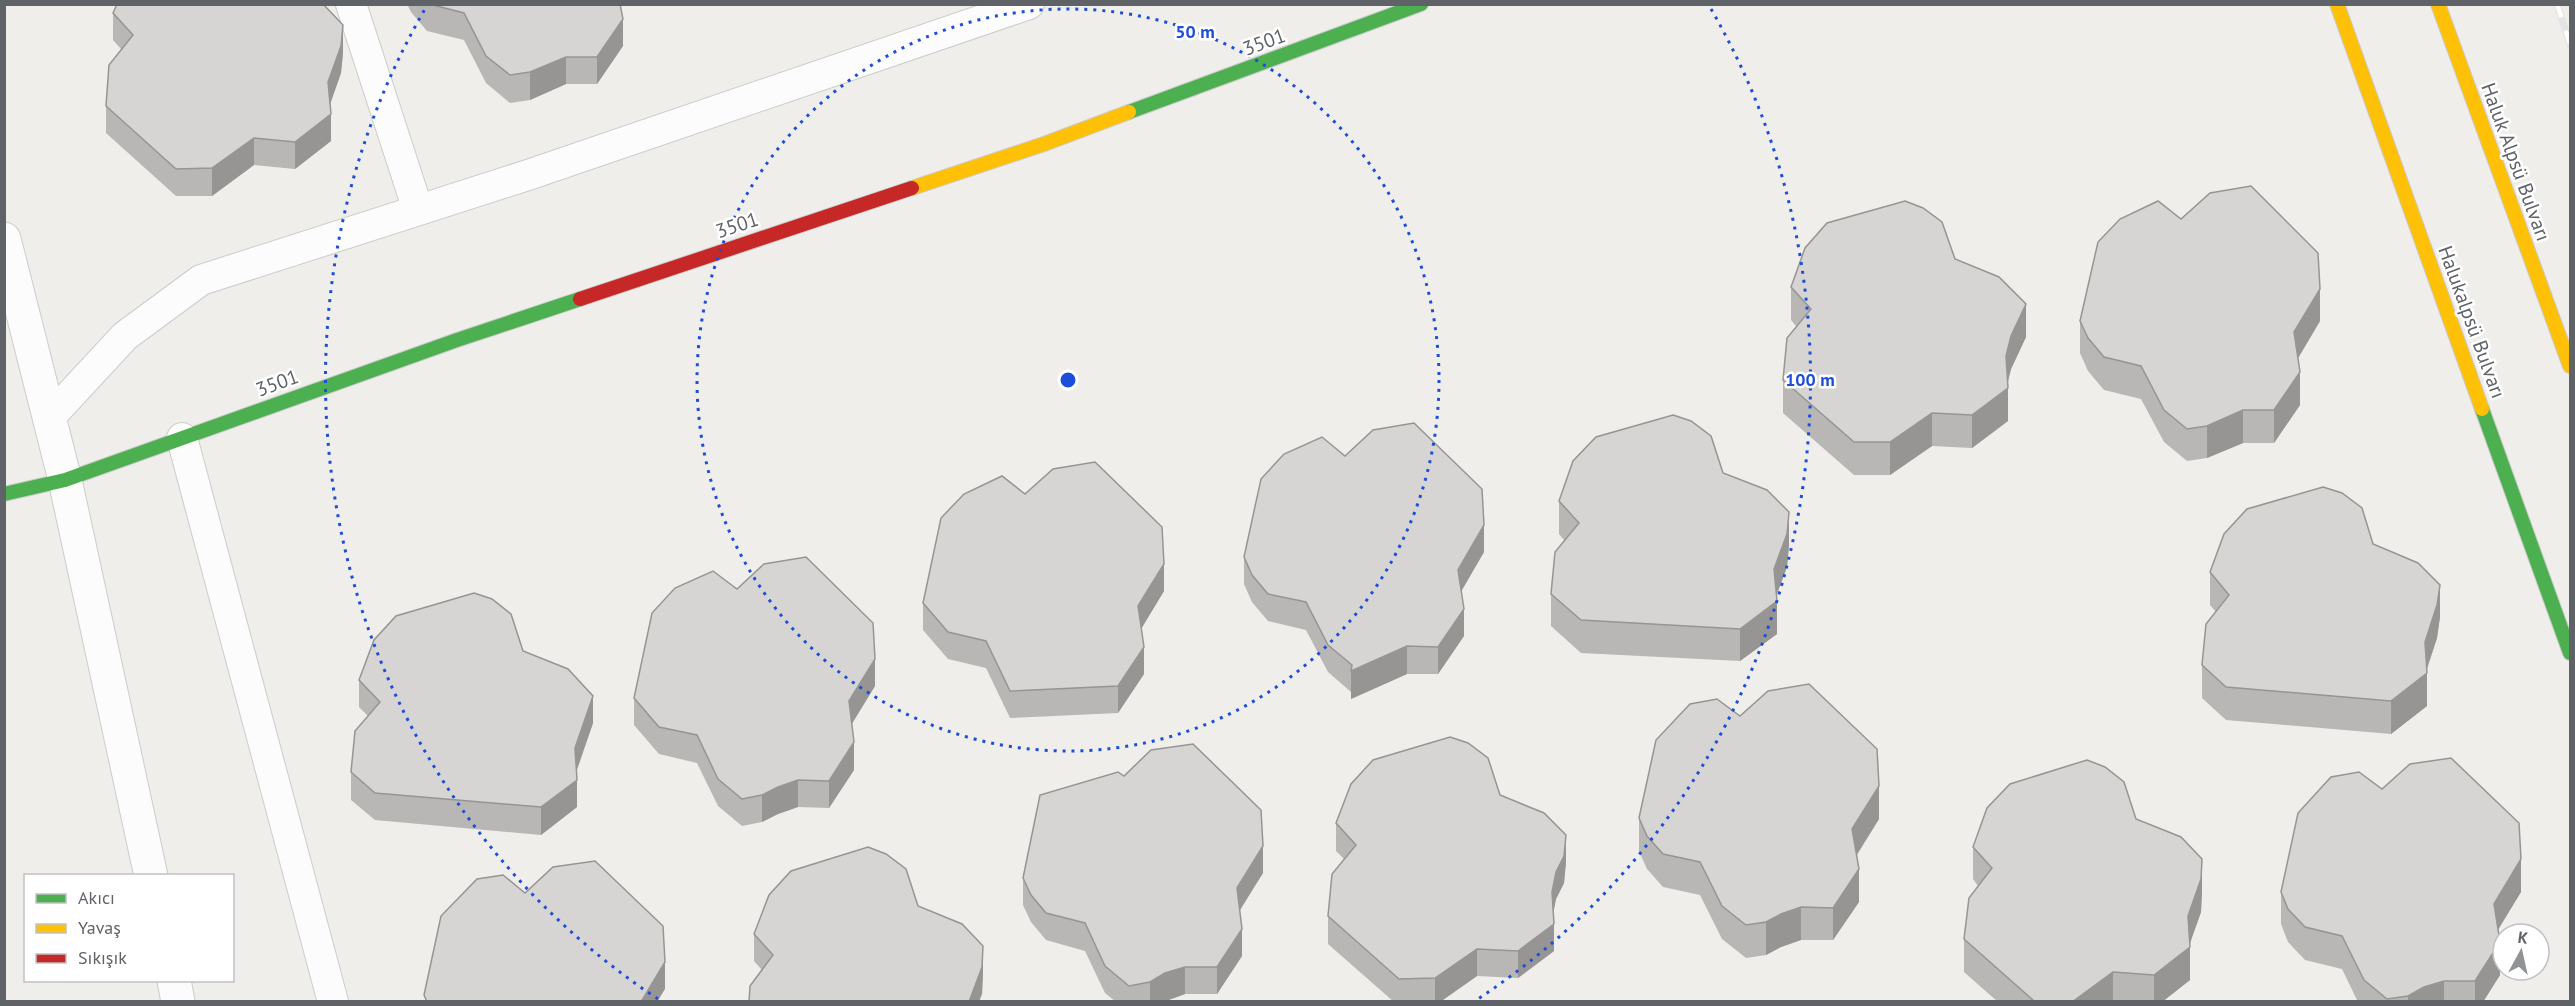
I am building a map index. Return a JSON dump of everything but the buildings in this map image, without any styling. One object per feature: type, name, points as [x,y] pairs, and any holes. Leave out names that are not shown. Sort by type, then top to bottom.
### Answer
[{"type":"street","name":"3501","points":[[4,494],[65,480],[457,340],[1044,144],[1420,4]]},
{"type":"street","name":"Halukalpsü Bulvarı","points":[[2337,4],[2571,653]]},
{"type":"street","name":"Haluk Alpsü Bulvarı","points":[[2438,4],[2571,366]]},
{"type":"street","points":[[4,239],[65,480],[151,874]]},
{"type":"street","points":[[174,982],[178,1002]]},
{"type":"lane","points":[[351,4],[418,210]]},
{"type":"lane","points":[[49,418],[125,336],[201,280],[418,210],[987,11],[1029,4]]},
{"type":"lane","points":[[182,438],[333,1002]]},
{"type":"railway","points":[[2557,4],[2570,44]]},
{"type":"traffic: fast","points":[[1129,112],[1421,4]]},
{"type":"traffic: fast","points":[[4,494],[65,480],[457,340],[580,299]]},
{"type":"traffic: fast","points":[[2482,409],[2570,653]]},
{"type":"traffic: slow","points":[[2337,4],[2482,409]]},
{"type":"traffic: slow","points":[[2438,4],[2570,366]]},
{"type":"traffic: slow","points":[[912,188],[1044,144],[1129,112]]},
{"type":"traffic: jam","points":[[580,299],[912,188]]}]
